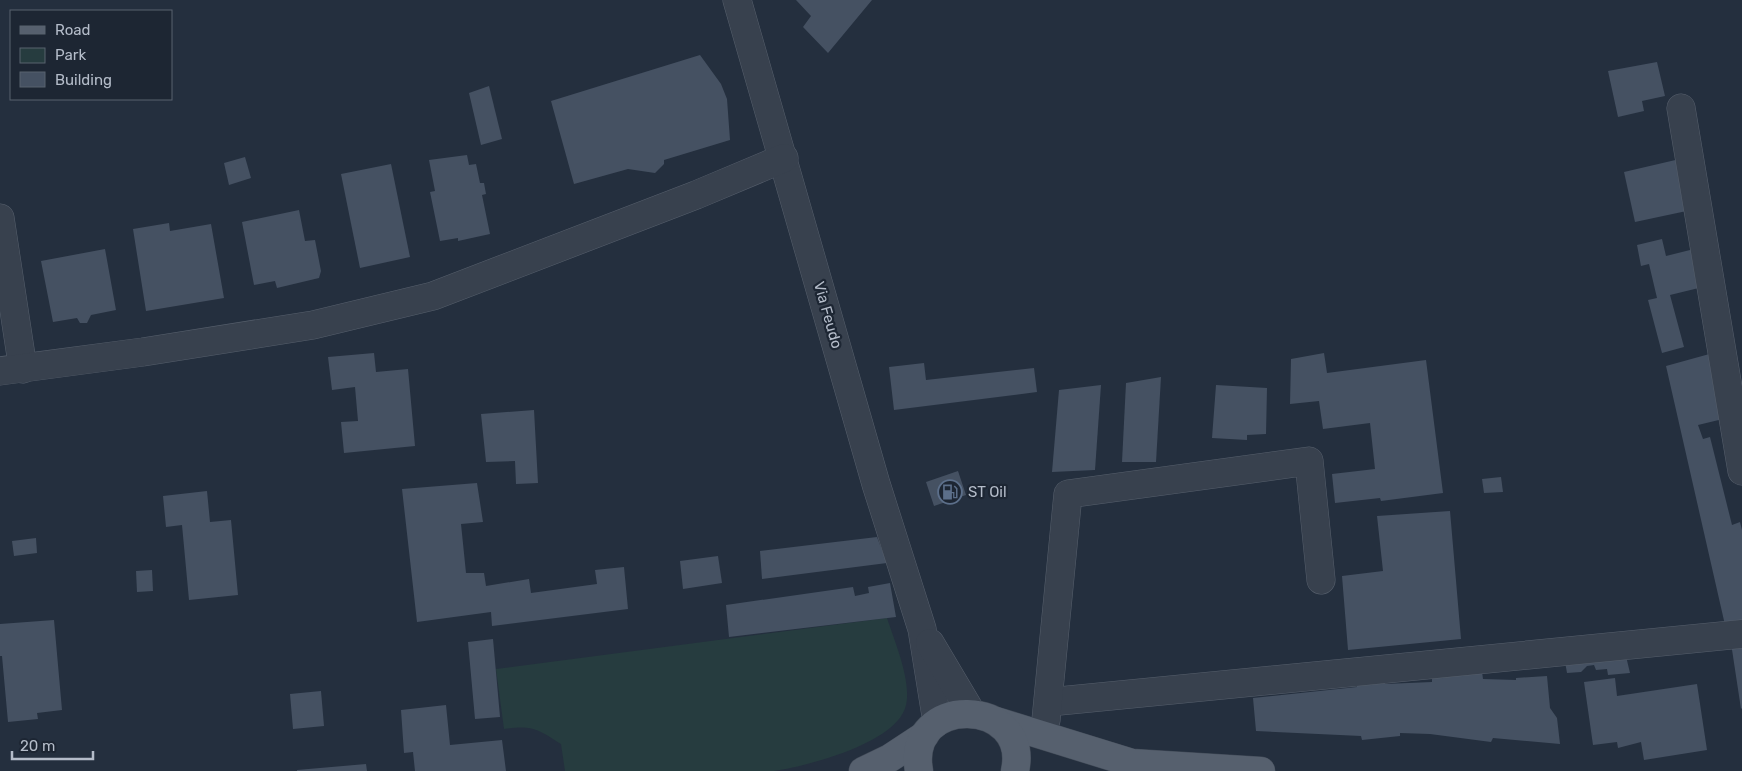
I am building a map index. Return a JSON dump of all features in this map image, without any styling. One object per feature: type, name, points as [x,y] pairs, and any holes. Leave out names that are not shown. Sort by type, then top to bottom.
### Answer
[{"type":"main road","points":[[863,771],[890,758],[947,716],[983,717],[1132,763],[1261,771]]},
{"type":"main road","points":[[983,717],[1007,733],[1014,747],[1015,771]]},
{"type":"main road","points":[[919,771],[919,749],[931,729]]},
{"type":"main road","points":[[1086,771],[1132,763]]},
{"type":"street","name":"Via Feudo","points":[[737,0],[784,158],[876,484],[922,629],[931,729]]},
{"type":"street","points":[[1681,108],[1742,471]]},
{"type":"street","points":[[0,218],[12,370],[313,325],[433,296],[696,195],[784,158]]},
{"type":"street","points":[[1043,737],[1049,702],[1068,494],[1309,461],[1321,580]]},
{"type":"street","name":"Via Feudo","points":[[922,629],[983,717]]},
{"type":"street","points":[[1049,702],[1742,634]]},
{"type":"green space","points":[[887,618],[906,679],[907,692],[903,713],[894,724],[880,735],[864,744],[825,759],[774,771],[565,771],[561,744],[534,729],[504,729],[496,669]]},
{"type":"building","points":[[796,0],[872,0],[828,53],[803,27],[811,16]]},
{"type":"building","points":[[700,55],[721,84],[727,99],[730,140],[664,160],[664,164],[655,173],[628,169],[574,184],[551,101]]},
{"type":"building","points":[[1657,62],[1665,96],[1642,101],[1644,111],[1618,117],[1608,71]]},
{"type":"building","points":[[489,86],[502,139],[481,145],[469,93]]},
{"type":"building","points":[[467,155],[469,165],[476,164],[480,183],[484,183],[486,194],[482,195],[490,234],[458,241],[458,238],[440,241],[430,192],[435,191],[429,160]]},
{"type":"building","points":[[245,157],[251,178],[229,185],[224,163]]},
{"type":"building","points":[[1684,158],[1696,209],[1635,222],[1624,172]]},
{"type":"building","points":[[391,164],[410,257],[360,268],[341,174]]},
{"type":"building","points":[[299,210],[305,241],[315,240],[321,271],[319,278],[277,288],[275,281],[254,285],[242,222]]},
{"type":"building","points":[[169,223],[170,231],[211,224],[224,298],[146,311],[133,229]]},
{"type":"building","points":[[1662,239],[1666,256],[1698,248],[1707,286],[1670,295],[1684,347],[1662,353],[1648,300],[1657,298],[1649,264],[1641,266],[1637,245]]},
{"type":"building","points":[[105,249],[116,310],[91,315],[87,323],[80,323],[77,318],[53,322],[41,261]]},
{"type":"building","points":[[374,353],[376,372],[408,369],[415,446],[344,453],[341,422],[358,421],[355,387],[332,390],[328,357]]},
{"type":"building","points":[[1324,353],[1327,373],[1426,360],[1443,493],[1381,501],[1380,498],[1335,503],[1332,474],[1375,469],[1370,423],[1323,429],[1319,401],[1290,404],[1291,359]]},
{"type":"building","points":[[1713,353],[1727,418],[1698,425],[1703,439],[1710,437],[1732,525],[1740,522],[1742,530],[1742,621],[1725,625],[1666,366]]},
{"type":"building","points":[[924,363],[926,380],[1034,368],[1037,392],[894,410],[889,367]]},
{"type":"building","points":[[1161,377],[1156,462],[1122,462],[1126,383]]},
{"type":"building","points":[[1101,385],[1095,470],[1052,472],[1059,390]]},
{"type":"building","points":[[1216,385],[1267,388],[1266,434],[1247,435],[1247,440],[1212,438]]},
{"type":"building","points":[[534,410],[538,483],[516,484],[515,461],[486,462],[481,414]]},
{"type":"building","points":[[958,471],[966,495],[934,506],[926,482]]},
{"type":"building","points":[[1501,477],[1503,492],[1484,493],[1482,479]]},
{"type":"building","points":[[477,483],[483,522],[461,524],[466,573],[484,573],[486,586],[529,579],[531,593],[597,584],[595,570],[624,567],[628,609],[492,626],[491,612],[417,622],[402,489]]},
{"type":"building","points":[[207,491],[210,522],[231,520],[238,595],[189,600],[182,525],[166,527],[163,496]]},
{"type":"building","points":[[1450,511],[1461,639],[1348,650],[1342,576],[1383,571],[1377,516]]},
{"type":"building","points":[[877,537],[887,563],[762,579],[760,551]]},
{"type":"building","points":[[36,538],[37,553],[14,556],[12,541]]},
{"type":"building","points":[[718,556],[722,583],[683,589],[680,561]]},
{"type":"building","points":[[152,570],[153,591],[137,592],[136,571]]},
{"type":"building","points":[[890,583],[896,617],[729,637],[726,605],[853,587],[855,596],[869,593],[868,587]]},
{"type":"building","points":[[54,620],[62,710],[37,713],[38,719],[8,722],[2,656],[0,656],[0,624]]},
{"type":"building","points":[[493,639],[500,717],[475,719],[468,642]]},
{"type":"building","points":[[1742,642],[1742,708],[1741,709],[1731,643]]},
{"type":"building","points":[[1625,652],[1630,673],[1608,675],[1607,669],[1596,670],[1594,665],[1587,666],[1581,672],[1567,673],[1564,656]]},
{"type":"building","points":[[1481,664],[1483,679],[1516,680],[1516,678],[1547,676],[1550,708],[1557,718],[1560,744],[1493,738],[1491,742],[1430,734],[1400,733],[1400,736],[1362,740],[1361,736],[1256,731],[1253,698],[1357,687],[1356,676],[1383,674],[1385,684],[1432,682],[1432,669]]},
{"type":"building","points":[[1615,678],[1617,696],[1697,684],[1707,750],[1644,760],[1641,742],[1618,748],[1617,742],[1593,745],[1584,682]]},
{"type":"building","points":[[321,691],[324,726],[293,729],[290,694]]},
{"type":"building","points":[[446,705],[450,745],[502,740],[506,771],[415,771],[413,752],[404,753],[401,710]]},
{"type":"building","points":[[366,764],[367,771],[297,771],[297,770]]},
{"type":"place","name":"ST Oil","points":[[950,492]]}]
